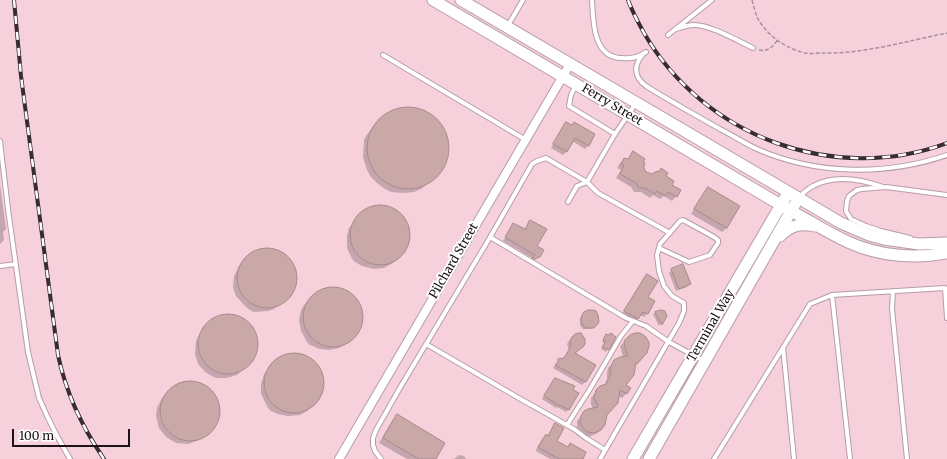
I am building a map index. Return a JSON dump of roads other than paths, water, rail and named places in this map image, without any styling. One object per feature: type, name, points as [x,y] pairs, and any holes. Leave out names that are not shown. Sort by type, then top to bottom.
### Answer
[{"type":"main road","name":"Ferry Street","points":[[433,0],[786,208]]},
{"type":"main road","name":"Ferry Street","points":[[461,0],[841,224],[869,236],[919,244],[947,243]]},
{"type":"main road","name":"Terminal Way","points":[[633,459],[694,356],[794,196]]},
{"type":"main road","name":"Terminal Way","points":[[649,459],[773,244],[786,208]]},
{"type":"main road","points":[[786,208],[848,242],[865,249],[887,254],[919,256],[947,253]]},
{"type":"main road","points":[[773,244],[786,230],[797,225],[807,224],[820,227]]},
{"type":"street","name":"Pilchard Street","points":[[339,459],[570,64]]},
{"type":"lane","points":[[507,27],[523,0]]},
{"type":"lane","points":[[592,0],[596,35],[600,45],[605,51],[614,57],[619,58],[634,57],[644,53],[638,62],[636,71],[638,79],[646,86],[757,149],[799,162],[827,168],[863,170],[893,168],[928,161],[947,155]]},
{"type":"lane","points":[[668,35],[712,0]]},
{"type":"lane","points":[[676,29],[694,25],[705,26],[753,48]]},
{"type":"lane","points":[[383,55],[526,140]]},
{"type":"lane","points":[[577,84],[571,94],[569,106],[614,134]]},
{"type":"lane","points":[[568,202],[577,186],[587,182],[614,134],[636,102]]},
{"type":"lane","points":[[0,141],[28,352],[40,398],[54,430],[70,459]]},
{"type":"lane","points":[[382,459],[375,451],[373,445],[373,438],[376,430],[532,164],[546,158],[587,182],[598,193],[670,233]]},
{"type":"lane","points":[[794,196],[820,182],[844,178],[886,187],[947,195]]},
{"type":"lane","points":[[886,187],[862,189],[853,192],[847,201],[846,211],[848,215],[857,222],[881,231],[933,244]]},
{"type":"lane","points":[[600,459],[669,342],[684,311],[684,303],[672,296],[664,286],[659,271],[657,254],[660,244],[680,221],[683,220],[718,240],[718,243],[710,255],[689,262],[659,248]]},
{"type":"lane","points":[[490,237],[626,318],[646,326],[669,342],[705,361]]},
{"type":"lane","points":[[0,266],[16,264]]},
{"type":"lane","points":[[714,459],[810,304],[832,295],[946,288],[947,318]]},
{"type":"lane","points":[[893,291],[892,309],[907,459]]},
{"type":"lane","points":[[832,295],[850,459]]},
{"type":"lane","points":[[567,425],[621,336],[633,321]]},
{"type":"lane","points":[[426,344],[574,428],[586,438],[605,450]]},
{"type":"lane","points":[[783,346],[794,459]]},
{"type":"railway","points":[[14,0],[21,76],[58,355],[70,396],[89,435],[104,459]]},
{"type":"railway","points":[[628,0],[644,33],[670,69],[701,100],[736,125],[776,143],[817,154],[860,158],[904,155],[947,143]]}]
